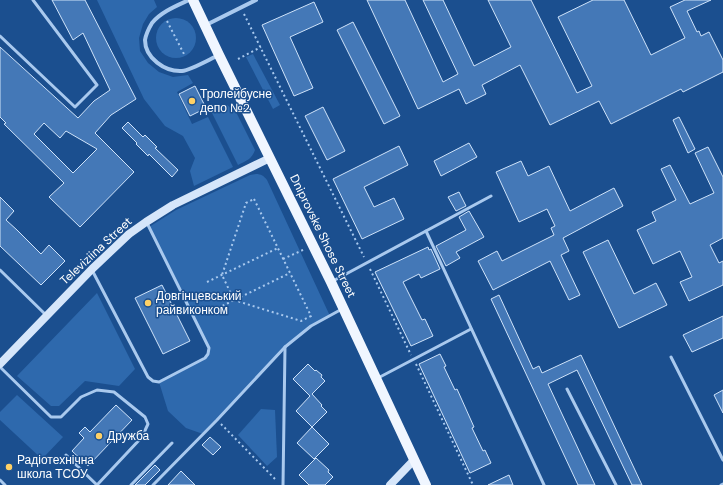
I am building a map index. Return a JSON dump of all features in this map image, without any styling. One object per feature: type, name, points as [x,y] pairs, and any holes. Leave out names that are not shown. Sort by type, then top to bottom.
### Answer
[{"type":"main road","name":"Dniprovske Shose Street","points":[[193,0],[331,282],[426,485]]},
{"type":"street","points":[[189,0],[161,15],[152,23],[146,35],[145,42],[147,49],[163,67],[174,71],[187,70],[219,55]]},
{"type":"street","points":[[205,25],[256,0]]},
{"type":"street","name":"Televiziina Street","points":[[0,365],[92,269],[129,234],[173,205],[270,158]]},
{"type":"street","points":[[390,485],[414,460]]},
{"type":"lane","points":[[0,36],[76,107],[97,84],[32,0]]},
{"type":"lane","points":[[331,282],[491,196]]},
{"type":"lane","points":[[92,269],[148,377],[153,381],[159,382],[205,358],[208,354],[209,348],[146,222]]},
{"type":"lane","points":[[426,231],[544,485]]},
{"type":"lane","points":[[0,270],[47,316]]},
{"type":"lane","points":[[154,485],[285,347],[311,326],[343,308]]},
{"type":"lane","points":[[376,378],[472,329]]},
{"type":"lane","points":[[282,485],[285,347]]},
{"type":"lane","points":[[671,357],[723,460]]},
{"type":"lane","points":[[0,365],[51,417],[61,417],[81,397],[97,390],[114,392],[145,417],[148,424],[142,437],[97,485],[66,455]]},
{"type":"lane","points":[[567,389],[616,485]]},
{"type":"lane","points":[[131,485],[172,442]]},
{"type":"lane","points":[[0,480],[5,485]]},
{"type":"path","points":[[241,7],[367,263],[473,485]]},
{"type":"path","points":[[167,21],[185,56]]},
{"type":"path","points":[[238,59],[261,47]]},
{"type":"path","points":[[254,199],[278,248],[311,316],[301,321],[234,300],[222,275],[246,203],[254,199]]},
{"type":"path","points":[[283,259],[313,245]]},
{"type":"path","points":[[208,282],[278,248]]},
{"type":"path","points":[[218,308],[290,273]]},
{"type":"path","points":[[217,420],[282,485]]},
{"type":"shaded area","points":[[97,0],[154,0],[157,7],[149,14],[143,24],[139,38],[140,51],[148,63],[159,72],[173,77],[188,75],[193,83],[177,92],[192,124],[208,117],[233,167],[194,186],[190,171],[195,158],[183,136],[165,126],[144,99]]},
{"type":"shaded area","points":[[176,18],[184,20],[190,24],[194,30],[196,38],[194,46],[190,52],[184,56],[176,58],[168,56],[162,52],[158,46],[156,38],[158,30],[162,24],[168,20]]},
{"type":"shaded area","points":[[253,54],[280,105],[273,109],[246,57]]},
{"type":"shaded area","points":[[227,105],[236,112],[255,150],[250,158],[238,165],[212,113]]},
{"type":"shaded area","points":[[256,174],[265,177],[267,180],[330,316],[311,326],[285,347],[203,434],[186,428],[168,411],[159,382],[205,358],[209,348],[149,227],[176,210],[250,175]]},
{"type":"shaded area","points":[[97,293],[135,369],[119,386],[85,381],[59,406],[51,406],[17,376]]},
{"type":"shaded area","points":[[17,395],[63,437],[42,459],[0,420],[0,412]]},
{"type":"shaded area","points":[[261,409],[275,410],[277,457],[267,466],[238,435]]},
{"type":"building","points":[[52,0],[85,0],[136,99],[111,115],[95,133],[134,172],[80,227],[49,197],[64,183],[4,124],[6,123],[0,117],[0,47],[78,118],[94,101],[110,90],[83,33],[73,40]],"holes":[[[44,123],[60,138],[66,131],[97,149],[73,173],[34,134]]]},
{"type":"building","points":[[367,0],[405,0],[443,82],[458,74],[423,0],[443,0],[474,66],[511,47],[488,0],[531,0],[577,93],[592,86],[558,17],[593,0],[624,0],[651,55],[685,38],[670,7],[685,0],[711,0],[687,11],[697,32],[699,31],[701,36],[709,32],[723,60],[723,72],[683,92],[681,89],[611,124],[599,101],[550,125],[520,65],[482,85],[486,94],[466,104],[459,89],[418,109]]},
{"type":"building","points":[[314,2],[323,22],[290,37],[313,88],[294,96],[262,25]]},
{"type":"building","points":[[353,22],[400,116],[384,124],[337,30]]},
{"type":"building","name":"Тролейбусне депо №2","points":[[195,86],[206,108],[190,116],[179,94]]},
{"type":"building","points":[[323,107],[345,151],[327,160],[305,116]]},
{"type":"building","points":[[679,117],[695,149],[688,153],[673,120]]},
{"type":"building","points":[[128,122],[143,137],[145,135],[157,147],[155,148],[178,170],[172,177],[149,154],[148,156],[122,128]]},
{"type":"building","points":[[469,143],[477,157],[441,176],[434,161]]},
{"type":"building","points":[[399,146],[408,165],[364,187],[374,207],[394,198],[404,219],[362,239],[333,179]]},
{"type":"building","points":[[708,147],[723,177],[723,238],[710,245],[719,263],[723,261],[723,285],[689,301],[680,282],[692,277],[680,251],[653,264],[637,230],[656,221],[652,212],[676,200],[661,169],[670,165],[690,204],[714,193],[695,153]]},
{"type":"building","points":[[521,161],[528,176],[549,166],[570,211],[614,188],[623,206],[563,238],[569,251],[561,255],[580,295],[569,300],[550,261],[493,290],[478,261],[497,251],[502,261],[554,235],[551,228],[555,226],[547,209],[519,222],[496,172]]},
{"type":"building","points":[[459,192],[466,206],[456,211],[448,197]]},
{"type":"building","points":[[0,197],[14,211],[6,220],[41,254],[49,245],[65,261],[41,285],[0,246]]},
{"type":"building","points":[[469,211],[484,237],[456,252],[460,258],[446,266],[436,246],[466,230],[459,217]]},
{"type":"building","points":[[608,240],[634,294],[656,283],[667,305],[619,328],[583,252]]},
{"type":"building","points":[[428,247],[429,250],[431,249],[440,269],[421,278],[419,274],[403,282],[422,320],[425,319],[433,336],[411,346],[375,272]]},
{"type":"building","points":[[162,285],[190,341],[163,354],[135,298]]},
{"type":"building","points":[[499,295],[533,369],[539,366],[542,373],[581,355],[642,485],[632,485],[577,370],[548,384],[595,485],[578,485],[491,299]]},
{"type":"building","points":[[723,316],[723,338],[692,352],[683,335]]},
{"type":"building","points":[[440,354],[446,366],[444,367],[455,390],[457,389],[474,427],[472,428],[483,451],[485,450],[491,463],[470,473],[419,364]]},
{"type":"building","points":[[308,364],[322,375],[321,377],[325,381],[312,394],[327,412],[312,427],[296,411],[310,396],[293,379]]},
{"type":"building","points":[[723,390],[723,413],[714,395]]},
{"type":"building","name":"Дружба","points":[[116,405],[132,420],[88,466],[72,451],[84,438],[79,433],[85,427],[90,432]]},
{"type":"building","points":[[312,427],[329,444],[314,459],[297,443]]},
{"type":"building","points":[[210,437],[221,447],[213,455],[202,445]]},
{"type":"building","points":[[316,458],[329,470],[328,472],[333,477],[325,485],[309,485],[299,475]]},
{"type":"building","points":[[155,465],[160,470],[145,485],[135,485]]},
{"type":"building","points":[[181,471],[195,485],[168,485]]},
{"type":"building","points":[[509,475],[513,485],[488,485]]},
{"type":"place","name":"Тролейбусне депо №2","points":[[192,101]]},
{"type":"place","name":"Довгінцевський райвиконком","points":[[148,303]]},
{"type":"place","name":"Дружба","points":[[99,436]]},
{"type":"place","name":"Радіотехнічна школа ТСОУ","points":[[9,467]]}]
